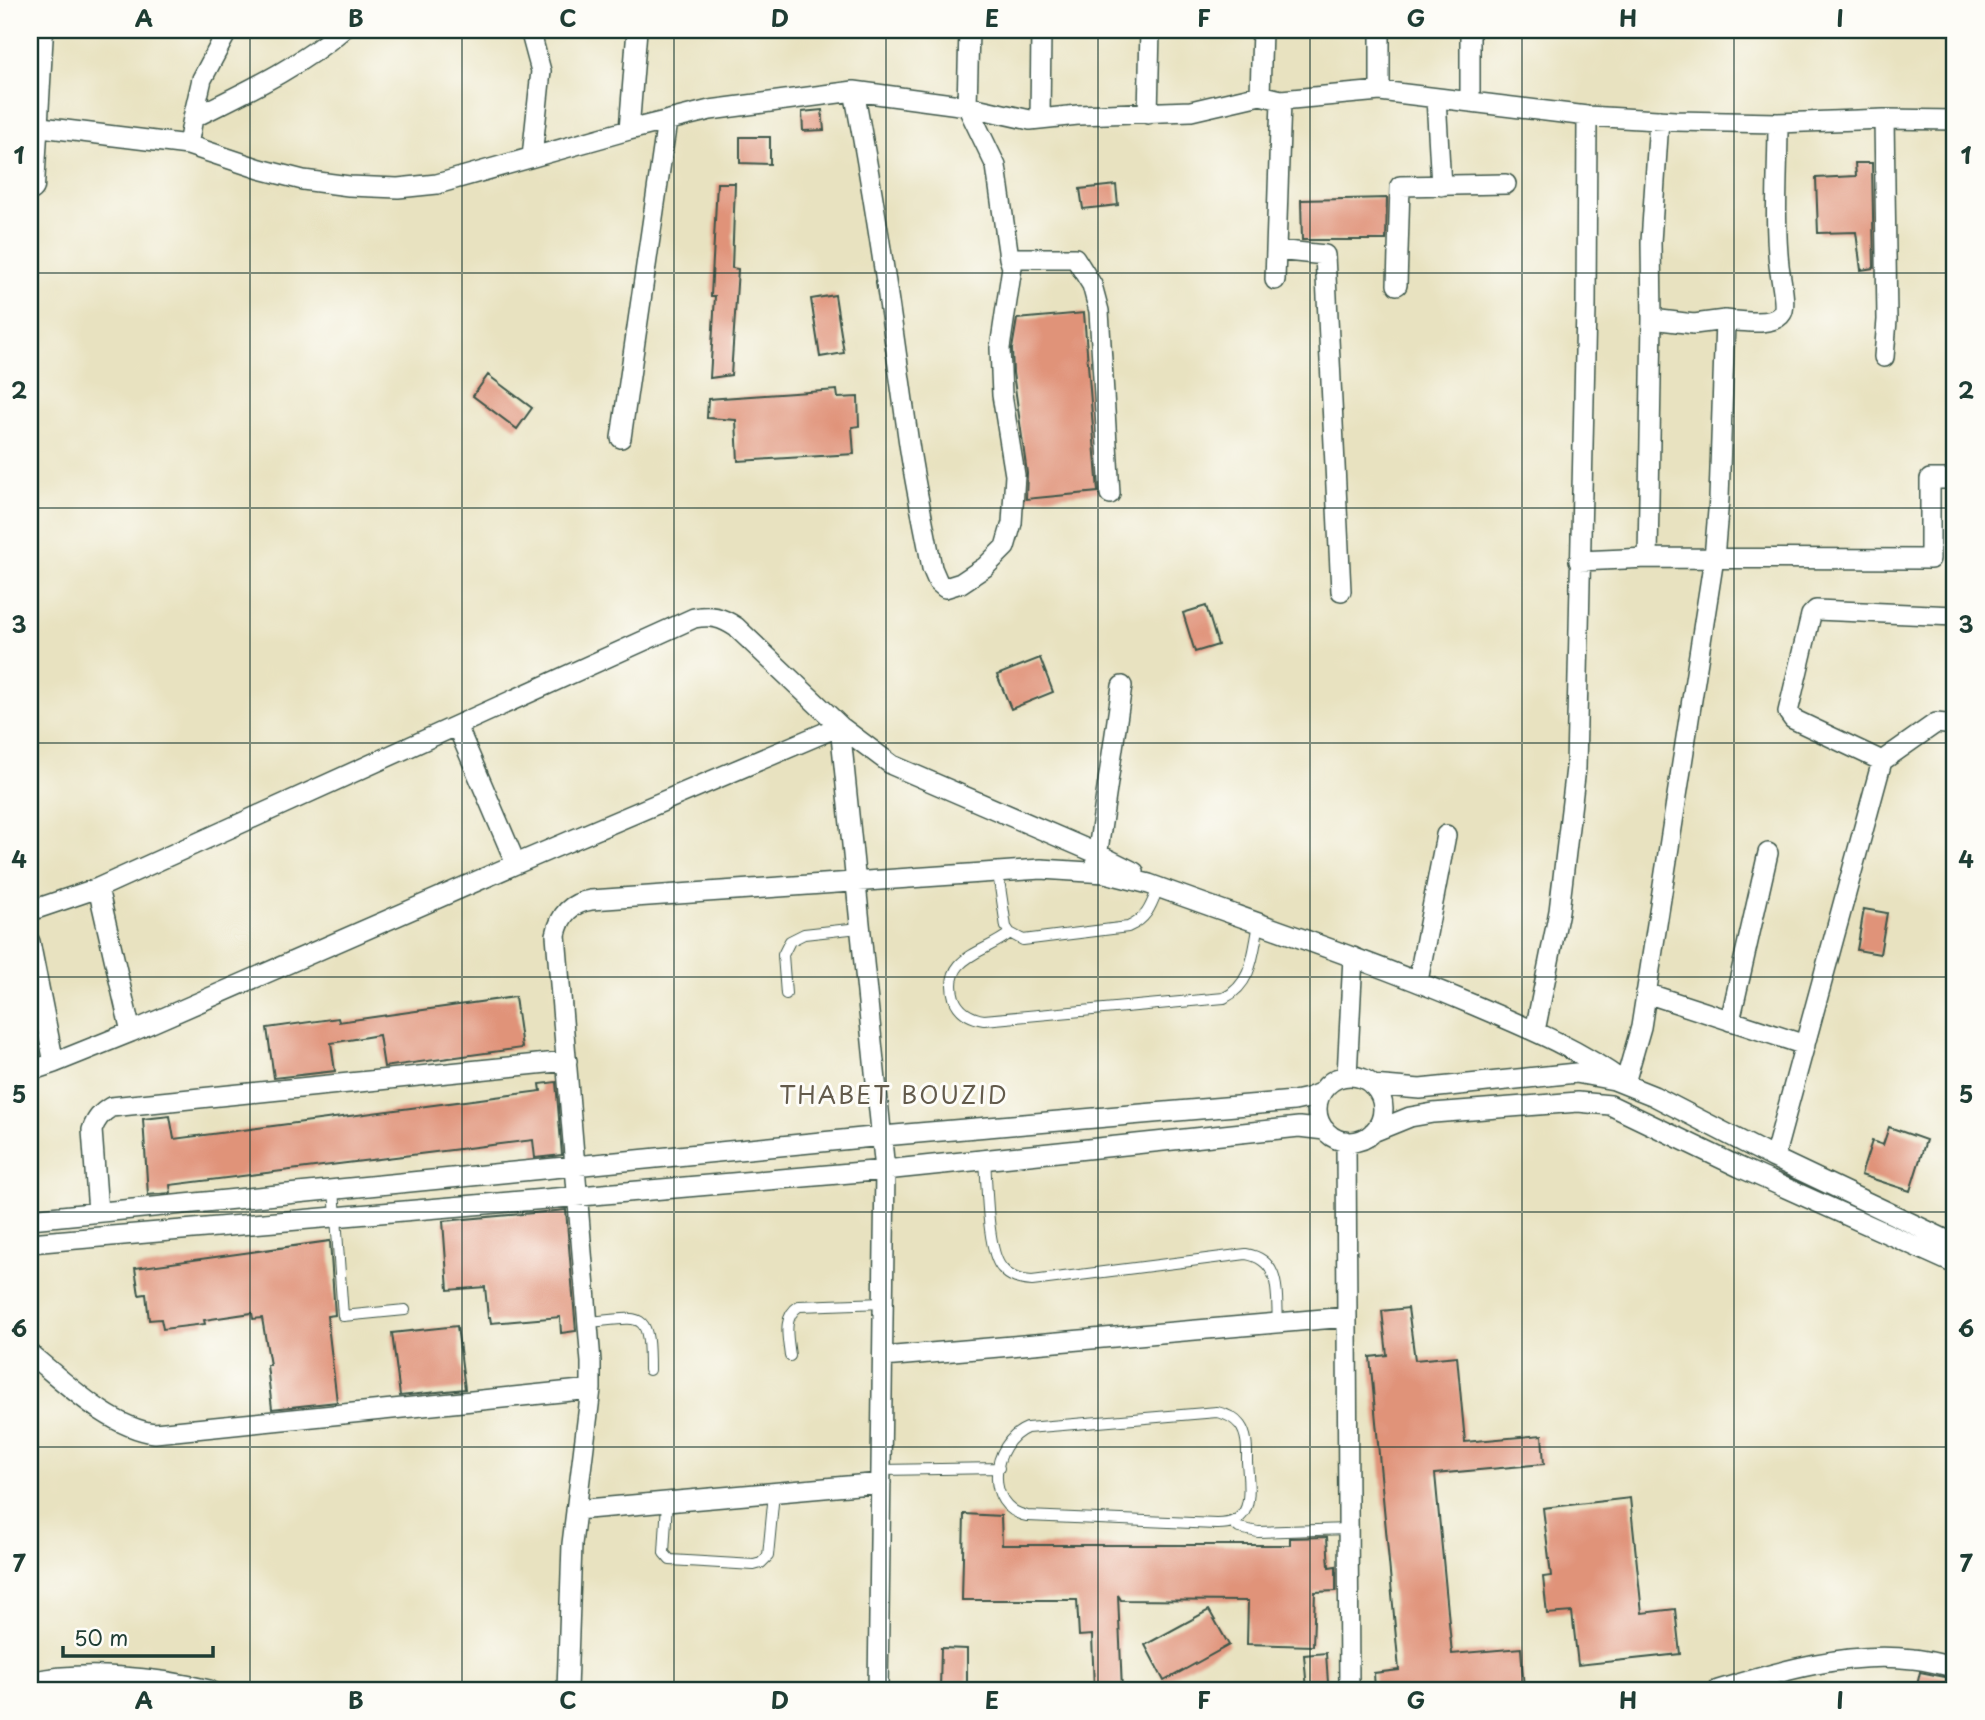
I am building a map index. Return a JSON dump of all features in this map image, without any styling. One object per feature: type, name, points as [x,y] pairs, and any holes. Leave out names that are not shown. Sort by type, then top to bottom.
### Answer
[{"type":"street","points":[[30,186],[39,30]]},
{"type":"street","points":[[188,145],[202,79],[228,30]]},
{"type":"street","points":[[530,30],[541,71],[532,157]]},
{"type":"street","points":[[629,130],[637,30]]},
{"type":"street","points":[[854,91],[932,568],[938,582],[945,588],[961,583],[985,567],[1005,547],[1013,523],[1014,475],[1002,395],[1000,348],[1012,267],[996,166],[967,106],[969,30]]},
{"type":"street","points":[[1040,119],[1041,30]]},
{"type":"street","points":[[1148,114],[1150,30]]},
{"type":"street","points":[[1260,95],[1262,30]]},
{"type":"street","points":[[1380,30],[1380,91]]},
{"type":"street","points":[[1470,30],[1470,102]]},
{"type":"street","points":[[194,118],[273,78],[333,34]]},
{"type":"street","points":[[33,126],[188,145],[303,180],[349,186],[398,188],[437,184],[629,130],[746,104],[854,91],[967,106],[1030,120],[1191,111],[1260,95],[1281,100],[1380,91],[1587,116],[1659,120],[1778,123],[1884,119],[1955,120]]},
{"type":"street","points":[[1436,98],[1441,186]]},
{"type":"street","points":[[1275,280],[1281,100]]},
{"type":"street","points":[[1535,1031],[1559,911],[1576,768],[1587,307],[1587,116]]},
{"type":"street","points":[[1884,119],[1887,320],[1884,357]]},
{"type":"street","points":[[1648,558],[1651,242],[1659,120]]},
{"type":"street","points":[[621,438],[667,121]]},
{"type":"street","points":[[1652,319],[1694,324],[1725,320],[1771,321],[1779,317],[1784,309],[1779,259],[1778,123]]},
{"type":"street","points":[[1397,285],[1400,186],[1506,184]]},
{"type":"street","points":[[1276,250],[1325,255],[1341,591]]},
{"type":"street","points":[[1009,258],[1075,258],[1092,285],[1099,311],[1110,494]]},
{"type":"street","points":[[1625,1083],[1641,1027],[1714,558],[1719,499],[1725,320]]},
{"type":"street","points":[[1579,561],[1648,558],[1930,559],[1930,479],[1955,479]]},
{"type":"street","points":[[1882,761],[1789,716],[1811,615],[1818,609],[1825,609],[1955,615]]},
{"type":"street","points":[[30,911],[98,888],[694,618],[709,615],[724,618],[736,627],[840,726],[878,757],[906,773],[1127,878],[1418,981],[1535,1031],[1591,1060],[1625,1083],[1774,1158],[1954,1239]]},
{"type":"street","points":[[1096,863],[1122,686]]},
{"type":"street","points":[[1774,1158],[1882,761],[1936,723],[1955,725]]},
{"type":"street","points":[[457,726],[516,864]]},
{"type":"street","points":[[30,1071],[131,1032],[840,726]]},
{"type":"street","points":[[840,726],[859,928],[883,1136],[884,1303],[878,1690]]},
{"type":"street","points":[[1418,981],[1446,835]]},
{"type":"street","points":[[1730,1020],[1768,853]]},
{"type":"street","points":[[567,1690],[572,1544],[591,1389],[590,1322],[556,934],[562,916],[575,905],[591,900],[1059,869],[1096,863]]},
{"type":"street","points":[[98,888],[131,1032]]},
{"type":"street","points":[[30,942],[54,1063]]},
{"type":"street","points":[[1347,1076],[1353,957]]},
{"type":"street","points":[[1646,993],[1805,1045]]},
{"type":"street","points":[[98,1212],[92,1130],[96,1120],[111,1107],[567,1061]]},
{"type":"street","points":[[1372,1085],[1420,1089],[1576,1073],[1625,1083]]},
{"type":"street","points":[[30,1219],[883,1136],[1294,1101],[1322,1092],[1333,1081],[1347,1076],[1361,1078],[1378,1092],[1382,1109],[1378,1125],[1373,1132]]},
{"type":"street","points":[[1322,1092],[1317,1111],[1325,1130],[1331,1136],[1346,1141],[1360,1140],[1410,1117],[1433,1113],[1578,1102],[1610,1105],[1739,1167],[1955,1264]]},
{"type":"street","points":[[30,1242],[884,1170],[1299,1127],[1325,1130]]},
{"type":"street","points":[[1346,1141],[1349,1690]]},
{"type":"street","points":[[883,1357],[1347,1317]]},
{"type":"street","points":[[30,1354],[113,1419],[132,1429],[155,1433],[591,1389]]},
{"type":"street","points":[[576,1510],[774,1493],[881,1477]]},
{"type":"street","points":[[1718,1690],[1809,1665],[1856,1658],[1912,1658],[1955,1667]]},
{"type":"street","points":[[30,1682],[67,1676],[158,1679],[209,1690]]},
{"type":"lane","points":[[998,873],[1004,919],[1010,933],[1016,938],[1031,940],[1136,924],[1149,911],[1158,888]]},
{"type":"lane","points":[[1010,933],[992,946],[969,956],[958,966],[952,982],[954,998],[969,1016],[984,1020],[1224,998],[1240,989],[1248,976],[1259,924]]},
{"type":"lane","points":[[786,994],[783,955],[790,941],[804,934],[859,928]]},
{"type":"lane","points":[[985,1159],[993,1253],[1002,1268],[1015,1278],[1032,1281],[1255,1255],[1272,1270],[1278,1322]]},
{"type":"lane","points":[[334,1189],[343,1316],[405,1310]]},
{"type":"lane","points":[[790,1356],[787,1321],[799,1306],[884,1303]]},
{"type":"lane","points":[[590,1322],[632,1318],[643,1324],[649,1335],[649,1370]]},
{"type":"lane","points":[[1217,1412],[1226,1414],[1240,1424],[1246,1438],[1250,1498],[1244,1513],[1232,1522],[1216,1524],[1019,1514],[1012,1511],[1001,1499],[999,1468],[1004,1445],[1018,1432],[1027,1428],[1217,1412]]},
{"type":"lane","points":[[881,1477],[999,1468]]},
{"type":"lane","points":[[667,1502],[664,1548],[667,1558],[674,1562],[754,1565],[761,1563],[768,1556],[774,1493]]},
{"type":"lane","points":[[1232,1522],[1248,1531],[1258,1532],[1348,1529]]},
{"type":"building","points":[[822,110],[824,130],[803,131],[802,112]]},
{"type":"building","points":[[740,137],[770,137],[770,164],[740,163]]},
{"type":"building","points":[[1855,163],[1872,163],[1874,268],[1861,270],[1856,232],[1818,233],[1816,178],[1856,176]]},
{"type":"building","points":[[717,183],[735,183],[732,268],[738,269],[731,375],[710,378],[715,296],[711,296]]},
{"type":"building","points":[[1116,185],[1118,205],[1083,209],[1080,189]]},
{"type":"building","points":[[1387,198],[1386,240],[1302,240],[1301,200]]},
{"type":"building","points":[[835,295],[844,353],[820,357],[811,299]]},
{"type":"building","points":[[1084,313],[1098,492],[1026,499],[1027,473],[1013,373],[1012,349],[1017,319]]},
{"type":"building","points":[[488,375],[532,408],[517,429],[473,396]]},
{"type":"building","points":[[837,390],[838,398],[858,397],[859,426],[852,427],[854,454],[738,461],[736,420],[707,418],[708,399]]},
{"type":"building","points":[[1206,606],[1218,645],[1195,652],[1183,613]]},
{"type":"building","points":[[1040,658],[1053,692],[1011,709],[997,675]]},
{"type":"building","points":[[1864,909],[1887,913],[1880,954],[1857,950]]},
{"type":"building","points":[[515,997],[522,1048],[384,1067],[379,1035],[331,1043],[335,1071],[274,1078],[267,1028],[338,1018],[339,1022]]},
{"type":"building","points":[[556,1082],[562,1155],[535,1158],[533,1140],[170,1185],[171,1193],[148,1195],[143,1119],[170,1116],[174,1139],[541,1091],[540,1084]]},
{"type":"building","points":[[1889,1127],[1926,1140],[1910,1191],[1861,1175],[1872,1141],[1883,1145]]},
{"type":"building","points":[[566,1210],[576,1331],[561,1333],[560,1317],[491,1323],[485,1287],[448,1290],[443,1221]]},
{"type":"building","points":[[330,1241],[335,1315],[327,1316],[337,1402],[272,1409],[267,1365],[270,1365],[262,1318],[253,1319],[252,1313],[204,1320],[205,1324],[163,1329],[161,1319],[149,1320],[146,1294],[139,1295],[135,1268]]},
{"type":"building","points":[[1408,1308],[1415,1360],[1457,1356],[1465,1442],[1542,1435],[1544,1464],[1435,1474],[1452,1654],[1521,1648],[1524,1690],[1375,1690],[1374,1673],[1399,1670],[1370,1357],[1387,1355],[1382,1311]]},
{"type":"building","points":[[457,1326],[465,1389],[400,1396],[392,1333]]},
{"type":"building","points":[[1630,1498],[1642,1613],[1675,1609],[1680,1654],[1578,1665],[1572,1612],[1547,1614],[1543,1577],[1551,1576],[1543,1508]]},
{"type":"building","points":[[964,1514],[1001,1516],[1002,1545],[1290,1545],[1290,1538],[1327,1537],[1329,1567],[1336,1566],[1336,1591],[1315,1592],[1313,1646],[1247,1644],[1248,1601],[1121,1600],[1118,1595],[1122,1690],[1094,1690],[1092,1635],[1079,1636],[1077,1600],[962,1600]]},
{"type":"building","points":[[1209,1610],[1229,1645],[1164,1681],[1145,1645]]},
{"type":"building","points":[[941,1648],[967,1649],[967,1690],[940,1690]]},
{"type":"building","points":[[1326,1653],[1328,1683],[1322,1683],[1323,1690],[1307,1690],[1304,1655]]},
{"type":"building","points":[[1920,1672],[1955,1679],[1955,1690],[1916,1690]]},
{"type":"district","name":"THABET BOUZID","points":[[894,1096]]}]
